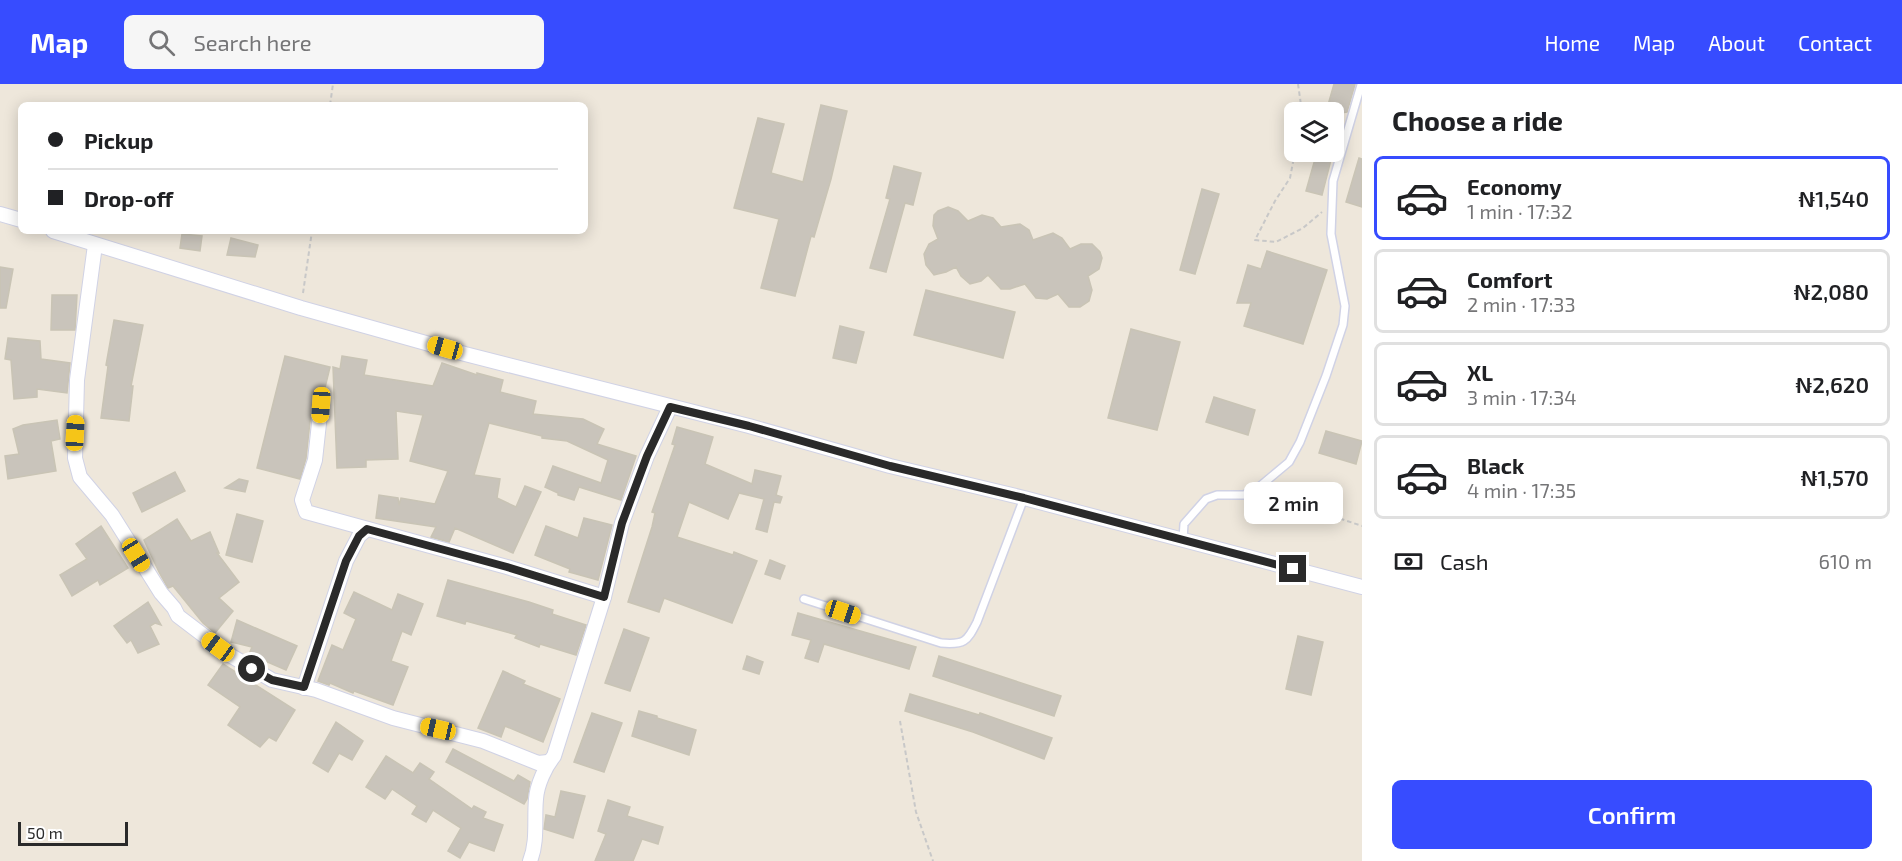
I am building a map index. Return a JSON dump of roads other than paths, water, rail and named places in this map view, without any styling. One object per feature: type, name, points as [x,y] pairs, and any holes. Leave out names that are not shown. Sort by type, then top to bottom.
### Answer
[{"type":"street","points":[[0,214],[18,219]]},
{"type":"street","points":[[63,234],[301,308],[465,354],[1362,587]]},
{"type":"street","points":[[95,244],[77,380],[75,458],[80,477],[112,515],[178,616],[228,654],[267,678],[304,687],[393,718],[483,741],[538,763],[548,762]]},
{"type":"street","points":[[321,405],[315,460],[302,500],[306,512],[507,567],[604,597]]},
{"type":"street","points":[[545,861],[531,856],[536,796],[548,762],[554,756],[604,597],[622,523],[647,456],[670,407]]},
{"type":"street","points":[[304,687],[346,561],[359,536],[367,529]]},
{"type":"lane","points":[[1184,539],[1184,525],[1206,499],[1217,495],[1244,495],[1259,487],[1289,462],[1300,442],[1326,376],[1343,325],[1345,306],[1331,234],[1333,181],[1361,85]]},
{"type":"lane","points":[[804,599],[941,644],[957,644],[969,638],[977,622],[1024,498]]}]
